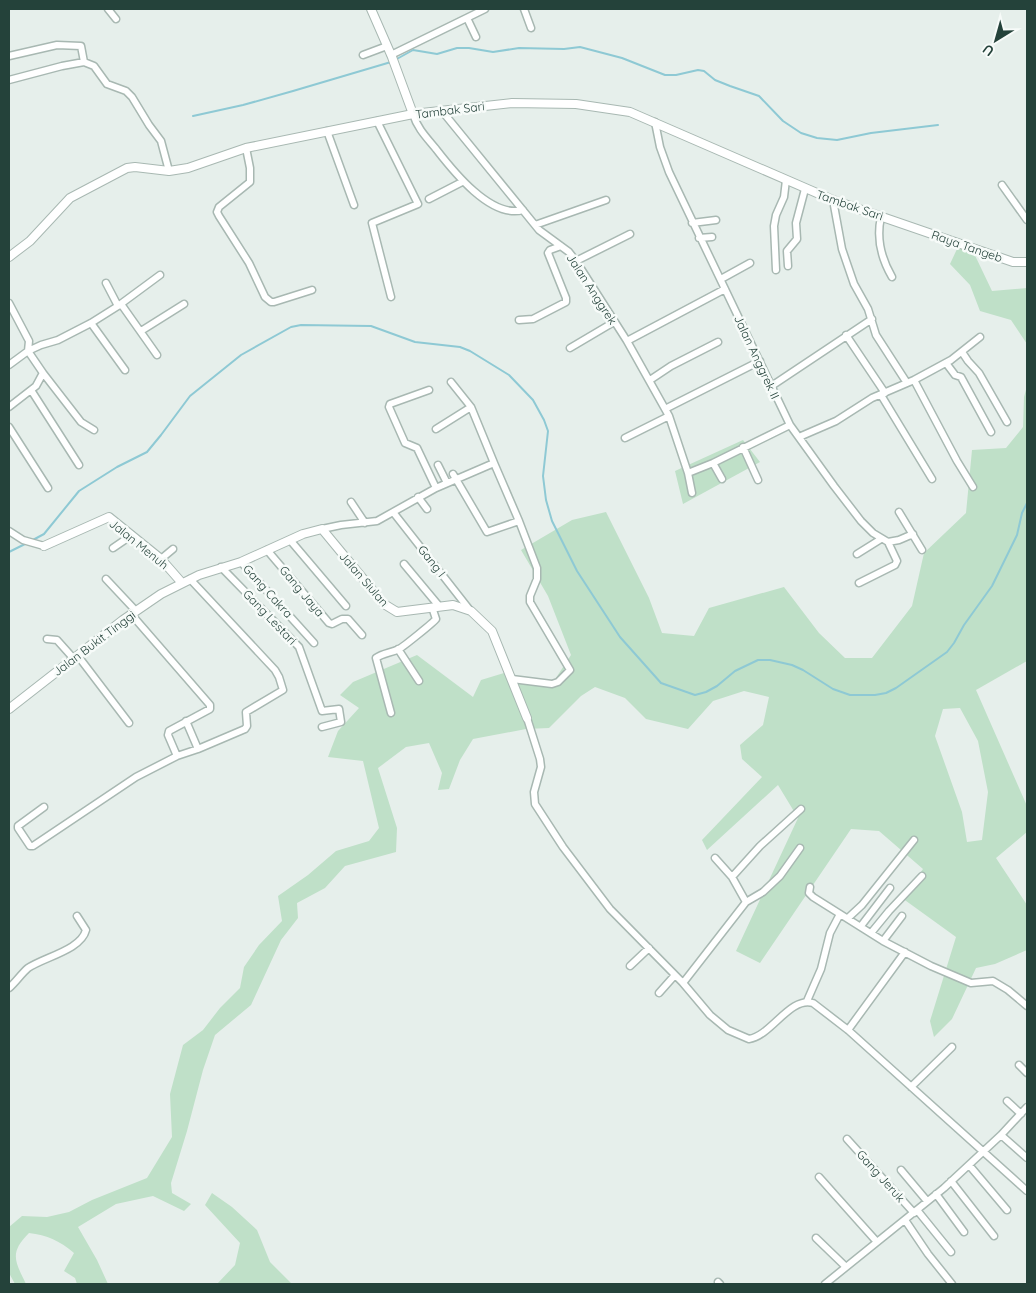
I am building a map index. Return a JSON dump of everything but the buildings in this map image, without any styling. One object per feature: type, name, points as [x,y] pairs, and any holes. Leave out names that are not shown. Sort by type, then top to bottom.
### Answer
[{"type":"street","points":[[108,9],[116,19]]},
{"type":"street","points":[[371,9],[418,126],[462,182],[497,206],[510,211],[523,210]]},
{"type":"street","points":[[392,59],[485,9]]},
{"type":"street","points":[[524,9],[531,28]]},
{"type":"street","points":[[467,18],[476,37]]},
{"type":"street","points":[[9,56],[57,45],[79,44],[82,47],[83,59]]},
{"type":"street","points":[[363,55],[387,46]]},
{"type":"street","points":[[9,80],[83,59]]},
{"type":"street","points":[[83,59],[94,66],[108,84],[126,91],[132,96],[146,121],[161,141],[170,171]]},
{"type":"street","name":"Tambak Sari","points":[[9,257],[30,241],[64,204],[79,193],[127,168],[135,167],[170,171],[199,165],[246,148],[377,121],[413,114],[512,103],[576,104],[630,112],[805,189],[908,225]]},
{"type":"street","name":"Jalan Anggrek","points":[[442,111],[535,225],[576,261],[627,341],[669,416],[688,473],[692,493]]},
{"type":"street","points":[[377,121],[418,204],[372,223],[391,296]]},
{"type":"street","name":"Jalan Anggrek II","points":[[655,122],[660,147],[669,172],[699,238],[760,361],[770,387],[790,425],[861,521],[881,539],[888,542]]},
{"type":"street","points":[[327,131],[354,205]]},
{"type":"street","points":[[246,148],[250,168],[250,182],[220,207],[217,212],[249,262],[265,297],[274,302],[312,290]]},
{"type":"street","points":[[776,270],[774,226],[776,215],[784,197],[786,180]]},
{"type":"street","points":[[429,200],[462,182]]},
{"type":"street","points":[[1002,185],[1027,220]]},
{"type":"street","points":[[788,266],[787,251],[796,241],[797,217],[805,189]]},
{"type":"street","points":[[535,225],[606,200]]},
{"type":"street","points":[[833,200],[842,249],[848,269],[872,319],[876,335],[910,381],[973,487]]},
{"type":"street","points":[[881,217],[879,240],[886,266],[892,277]]},
{"type":"street","points":[[692,223],[716,220]]},
{"type":"street","name":"Raya Tangeb","points":[[908,225],[1013,262],[1027,262]]},
{"type":"street","points":[[576,261],[630,234]]},
{"type":"street","points":[[699,238],[712,237]]},
{"type":"street","points":[[519,320],[533,319],[566,302],[548,255],[550,250],[561,246]]},
{"type":"street","points":[[721,279],[750,263]]},
{"type":"street","points":[[9,365],[28,351],[58,340],[91,323],[120,305],[160,275]]},
{"type":"street","points":[[106,283],[157,355]]},
{"type":"street","points":[[627,341],[724,289]]},
{"type":"street","points":[[9,303],[29,341],[28,351],[81,422],[94,430]]},
{"type":"street","points":[[140,331],[184,304]]},
{"type":"street","points":[[770,387],[872,319]]},
{"type":"street","points":[[570,348],[614,322]]},
{"type":"street","points":[[91,323],[125,370]]},
{"type":"street","points":[[846,335],[932,478]]},
{"type":"street","points":[[799,436],[836,421],[872,398],[946,363],[980,337]]},
{"type":"street","points":[[650,380],[671,366],[718,342]]},
{"type":"street","points":[[962,352],[979,373],[1008,422]]},
{"type":"street","points":[[665,409],[760,361]]},
{"type":"street","points":[[946,363],[955,375],[961,377],[991,432]]},
{"type":"street","points":[[9,407],[38,384],[43,373]]},
{"type":"street","points":[[451,382],[471,407],[519,521],[536,568],[537,579],[530,596],[530,602],[570,670],[558,682],[552,684],[512,679]]},
{"type":"street","points":[[31,390],[79,465]]},
{"type":"street","points":[[429,390],[390,404],[389,407],[406,443],[417,448],[436,488]]},
{"type":"street","points":[[436,429],[471,407]]},
{"type":"street","points":[[625,438],[669,416]]},
{"type":"street","points":[[688,473],[713,463],[790,425]]},
{"type":"street","points":[[9,427],[48,488]]},
{"type":"street","points":[[743,448],[758,480]]},
{"type":"street","points":[[44,807],[18,826],[30,846],[33,846],[136,777],[177,756],[245,729],[247,726],[246,712],[281,692],[283,688],[274,670],[186,581],[221,567],[241,562],[310,531],[377,521],[418,497],[447,483],[454,477],[494,463]]},
{"type":"street","points":[[713,463],[722,479]]},
{"type":"street","points":[[438,466],[447,483]]},
{"type":"street","points":[[454,477],[487,532],[519,521]]},
{"type":"street","points":[[418,497],[427,509]]},
{"type":"street","points":[[351,502],[365,523]]},
{"type":"street","name":"Gang I","points":[[394,512],[469,609]]},
{"type":"street","points":[[899,512],[922,550]]},
{"type":"street","name":"Jalan Menuh","points":[[9,531],[23,540],[44,546],[108,517],[186,581]]},
{"type":"street","name":"Jalan Siulan","points":[[322,529],[389,608],[397,612],[453,605],[469,609]]},
{"type":"street","points":[[859,583],[891,568],[897,563],[888,542],[913,534]]},
{"type":"street","points":[[113,548],[132,535]]},
{"type":"street","points":[[857,554],[881,539]]},
{"type":"street","points":[[290,540],[346,606]]},
{"type":"street","points":[[161,559],[173,549]]},
{"type":"street","name":"Gang Jaya","points":[[267,550],[329,623],[332,624],[342,619],[348,619],[362,635]]},
{"type":"street","name":"Gang Cakra","points":[[241,562],[314,643]]},
{"type":"street","points":[[391,713],[376,660],[379,656],[398,649],[435,621],[436,606],[404,564]]},
{"type":"street","name":"Gang Lestari","points":[[221,567],[299,647],[322,711],[339,709],[341,722],[322,727]]},
{"type":"street","points":[[106,579],[210,705],[211,708],[209,710],[186,721],[168,733],[177,756]]},
{"type":"street","name":"Jalan Bukit Tinggi","points":[[9,709],[134,613],[161,594],[186,581]]},
{"type":"street","points":[[469,609],[492,631],[532,732],[541,767],[534,792],[535,804],[591,885],[621,921],[683,983],[714,1019],[735,1035],[749,1039],[760,1035],[790,1009],[807,1001],[821,969],[830,933],[840,914]]},
{"type":"street","points":[[47,639],[57,640],[76,657],[129,723]]},
{"type":"street","points":[[398,649],[419,681]]},
{"type":"street","points":[[186,721],[198,749]]},
{"type":"street","points":[[732,877],[760,846],[801,810]]},
{"type":"street","points":[[848,918],[862,905],[914,840]]},
{"type":"street","points":[[683,983],[746,902],[763,892],[774,882],[788,867],[800,848]]},
{"type":"street","points":[[715,858],[732,877],[746,902]]},
{"type":"street","points":[[871,933],[922,876]]},
{"type":"street","points":[[810,887],[810,895],[904,952],[931,966],[971,982],[993,981],[1008,990],[1027,1006]]},
{"type":"street","points":[[860,926],[890,888]]},
{"type":"street","points":[[9,988],[26,970],[38,962],[72,947],[84,935],[86,930],[77,916]]},
{"type":"street","points":[[883,940],[902,916]]},
{"type":"street","points":[[630,966],[649,948]]},
{"type":"street","points":[[848,1030],[904,952]]},
{"type":"street","points":[[659,993],[675,976]]},
{"type":"street","points":[[807,1001],[815,1004],[848,1030],[1027,1191]]},
{"type":"street","points":[[911,1088],[952,1047]]},
{"type":"street","points":[[1019,1065],[1027,1073]]},
{"type":"street","points":[[824,1284],[916,1211],[1014,1125],[1025,1113],[1007,1101]]},
{"type":"street","points":[[1001,1136],[1027,1158]]},
{"type":"street","name":"Gang Jeruk","points":[[847,1139],[916,1211],[951,1252]]},
{"type":"street","points":[[962,1146],[968,1139]]},
{"type":"street","points":[[969,1165],[1007,1210]]},
{"type":"street","points":[[901,1170],[927,1201]]},
{"type":"street","points":[[819,1177],[877,1242]]},
{"type":"street","points":[[951,1181],[994,1236]]},
{"type":"street","points":[[936,1194],[964,1232]]},
{"type":"street","points":[[905,1220],[928,1254],[952,1284]]},
{"type":"street","points":[[816,1238],[846,1267]]},
{"type":"green space","points":[[971,247],[992,291],[1027,288],[1027,344],[1011,320],[980,311],[970,285],[950,264],[957,249]]},
{"type":"green space","points":[[1027,386],[1027,661],[976,690],[1027,806],[1027,832],[996,858],[1027,905],[1027,950],[995,964],[976,968],[952,1019],[934,1037],[930,1021],[956,937],[902,898],[923,869],[879,831],[851,829],[760,963],[736,951],[798,818],[778,785],[707,850],[702,840],[762,777],[742,759],[740,745],[763,725],[769,697],[744,691],[713,701],[688,729],[646,719],[625,698],[595,687],[581,696],[549,728],[526,729],[473,739],[460,760],[449,789],[438,790],[442,773],[429,743],[406,747],[378,768],[397,828],[396,852],[345,866],[325,888],[297,903],[298,918],[281,940],[251,1005],[215,1035],[203,1070],[171,1183],[172,1193],[191,1204],[184,1211],[153,1196],[116,1204],[78,1227],[108,1284],[77,1284],[75,1278],[64,1271],[74,1253],[53,1239],[29,1233],[16,1252],[17,1263],[26,1284],[15,1284],[9,1273],[9,1227],[22,1216],[47,1217],[69,1212],[92,1200],[147,1178],[172,1137],[170,1094],[183,1045],[203,1030],[220,1008],[240,988],[244,967],[259,945],[282,921],[278,896],[308,875],[336,851],[369,841],[379,828],[363,761],[328,757],[338,731],[359,708],[340,695],[353,682],[417,655],[473,697],[481,680],[504,673],[552,684],[571,655],[548,596],[521,550],[572,520],[606,512],[649,598],[662,633],[694,636],[709,608],[784,587],[819,633],[845,658],[872,658],[912,606],[924,553],[966,513],[972,450],[1006,448],[1023,427],[1024,397]],"holes":[[[960,708],[978,741],[988,792],[982,840],[967,842],[962,812],[935,736],[943,709]]]},
{"type":"green space","points":[[743,440],[760,462],[683,504],[675,471]]},
{"type":"green space","points":[[212,1193],[232,1207],[257,1230],[270,1262],[292,1284],[217,1284],[235,1265],[240,1243],[205,1205]]},
{"type":"waterway","points":[[395,60],[413,50],[437,54],[457,48],[493,52],[519,48],[564,49],[580,47],[622,58],[665,75],[676,75],[698,70],[704,71],[715,80],[759,96],[783,121],[801,133],[817,138],[837,140],[871,133],[938,125]]},
{"type":"waterway","points":[[193,116],[243,105],[391,62]]},
{"type":"waterway","points":[[31,541],[44,534],[79,491],[117,467],[147,452],[190,396],[241,355],[291,327],[301,325],[371,326],[415,342],[460,347],[509,375],[533,400],[548,431],[543,476],[546,500],[552,521],[577,571],[620,637],[661,683],[695,695],[717,686],[735,671],[758,660],[770,660],[792,665],[833,689],[850,695],[875,695],[886,693],[896,688],[947,652],[954,643],[964,625],[992,586],[1017,535],[1022,513],[1027,503]]},
{"type":"waterway","points":[[9,552],[27,543]]}]
